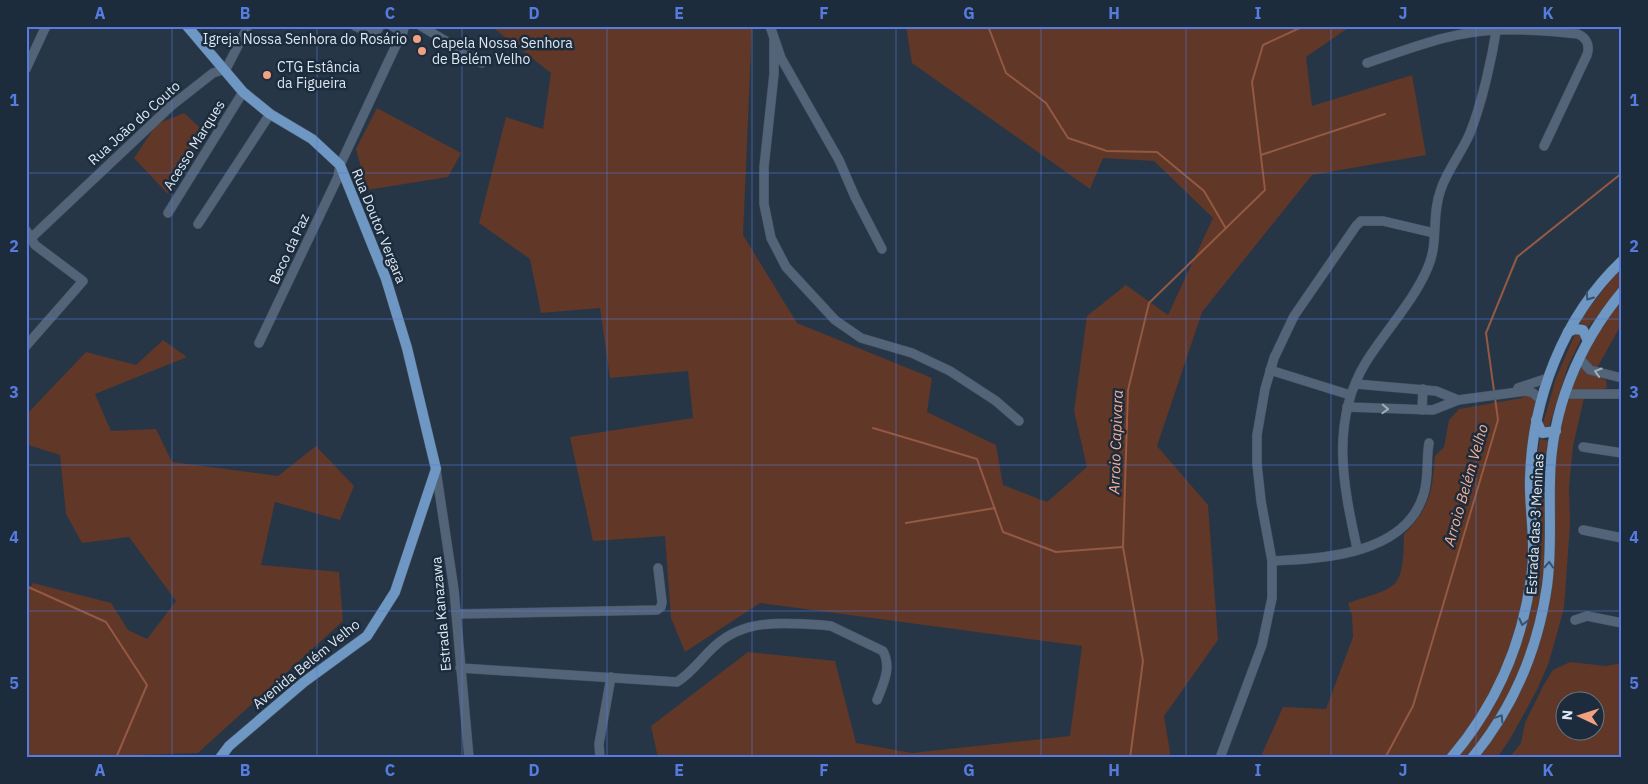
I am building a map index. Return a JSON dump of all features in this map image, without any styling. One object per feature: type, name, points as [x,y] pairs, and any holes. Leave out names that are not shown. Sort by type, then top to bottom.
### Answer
[{"type":"main road","name":"Rua Doutor Vergara","points":[[188,26],[226,69],[243,92],[270,114],[312,139],[340,165],[386,279],[407,348],[436,469]]},
{"type":"main road","name":"Estrada das 3 Meninas","points":[[1451,758],[1478,724],[1498,690],[1516,647],[1525,615],[1533,567],[1530,479],[1536,420],[1548,378],[1568,332],[1593,292],[1622,261]]},
{"type":"main road","name":"Estrada das 3 Meninas","points":[[1472,758],[1511,700],[1537,637],[1549,567],[1550,479],[1556,431],[1565,394],[1588,340],[1622,292]]},
{"type":"main road","points":[[1568,332],[1584,330],[1588,340]]},
{"type":"main road","points":[[1536,420],[1542,432],[1556,431]]},
{"type":"main road","name":"Avenida Belém Velho","points":[[220,758],[229,746],[304,682],[367,636],[395,592],[436,469]]},
{"type":"street","points":[[26,69],[46,26]]},
{"type":"street","points":[[226,69],[248,26]]},
{"type":"street","points":[[355,26],[374,35],[380,26]]},
{"type":"street","points":[[392,26],[404,29]]},
{"type":"street","points":[[420,26],[482,63]]},
{"type":"street","points":[[770,26],[781,58],[839,160],[855,197],[882,248]]},
{"type":"street","points":[[1367,63],[1429,42],[1496,28],[1547,30],[1583,36],[1588,44],[1587,55],[1544,146]]},
{"type":"street","points":[[1357,548],[1342,471],[1342,438],[1350,395],[1366,363],[1428,269],[1434,246],[1435,212],[1441,188],[1470,133],[1496,28]]},
{"type":"street","name":"Beco da Paz","points":[[259,343],[334,186],[340,165],[404,29]]},
{"type":"street","points":[[774,39],[772,94],[764,167],[764,204],[771,238],[786,267],[835,320],[861,338],[912,352],[950,371],[996,401],[1019,421]]},
{"type":"street","name":"Rua João do Couto","points":[[30,239],[171,106],[213,73],[226,69]]},
{"type":"street","name":"Acesso Marques","points":[[168,213],[243,92]]},
{"type":"street","points":[[198,224],[270,114]]},
{"type":"street","points":[[1220,758],[1266,634],[1272,598],[1272,561],[1261,501],[1257,464],[1259,421],[1270,370],[1294,316],[1361,221],[1383,221],[1434,233]]},
{"type":"street","points":[[26,230],[30,239],[83,281],[26,346]]},
{"type":"street","points":[[1565,394],[1617,394],[1618,377],[1590,370],[1579,358]]},
{"type":"street","points":[[1270,370],[1350,395]]},
{"type":"street","points":[[1511,392],[1548,378]]},
{"type":"street","points":[[1356,384],[1436,390],[1458,400]]},
{"type":"street","points":[[1422,410],[1423,389]]},
{"type":"street","points":[[1347,407],[1433,410],[1458,400],[1511,392],[1533,393],[1541,400]]},
{"type":"street","points":[[1272,561],[1320,557],[1357,548],[1387,538],[1398,531],[1414,513],[1424,493],[1429,443]]},
{"type":"street","points":[[1583,447],[1622,453]]},
{"type":"street","name":"Estrada Kanazawa","points":[[436,469],[447,535],[456,614],[468,758]]},
{"type":"street","points":[[1583,530],[1622,538]]},
{"type":"street","points":[[456,614],[657,610],[661,608],[662,602],[658,568]]},
{"type":"street","points":[[1575,620],[1587,616],[1622,623]]},
{"type":"street","points":[[460,668],[611,677],[667,683],[677,682],[689,674],[716,644],[744,629],[769,623],[822,625],[831,626],[883,651],[887,658],[887,669],[877,700]]},
{"type":"street","points":[[600,758],[600,744],[611,677]]},
{"type":"shaded area","points":[[491,26],[752,26],[743,235],[797,323],[932,378],[927,412],[996,445],[1003,485],[1047,502],[1087,467],[1074,411],[1087,316],[1126,285],[1168,315],[1213,218],[1154,161],[1103,158],[1090,189],[912,63],[906,26],[1351,26],[1306,57],[1312,106],[1412,75],[1426,155],[1312,175],[1202,312],[1157,446],[1208,505],[1218,640],[1164,716],[1171,758],[658,758],[651,726],[748,652],[835,661],[856,743],[912,753],[1070,736],[1082,646],[760,603],[685,652],[671,618],[665,536],[593,541],[570,437],[693,418],[688,371],[610,378],[600,308],[541,313],[530,259],[479,223],[506,117],[543,129],[551,73]]},
{"type":"shaded area","points":[[377,108],[461,153],[448,177],[367,190],[356,149]]},
{"type":"shaded area","points":[[184,113],[207,134],[168,194],[134,158],[157,124]]},
{"type":"shaded area","points":[[1622,266],[1622,287],[1588,327],[1578,322]]},
{"type":"shaded area","points":[[1622,297],[1622,323],[1597,368],[1586,362],[1586,352]]},
{"type":"shaded area","points":[[1578,333],[1582,337],[1568,366],[1548,430],[1542,427],[1556,378],[1575,334]]},
{"type":"shaded area","points":[[163,340],[187,357],[95,394],[111,431],[156,429],[172,462],[278,476],[316,446],[354,486],[340,520],[275,502],[261,565],[339,572],[343,621],[198,753],[138,755],[135,758],[26,758],[26,593],[33,583],[111,603],[128,630],[147,639],[176,601],[129,537],[82,543],[66,514],[60,455],[28,445],[26,415],[86,352],[136,365]]},
{"type":"shaded area","points":[[1580,366],[1586,372],[1606,380],[1607,388],[1597,391],[1570,390]]},
{"type":"shaded area","points":[[1523,393],[1528,393],[1536,401],[1531,514],[1525,587],[1518,623],[1507,660],[1487,704],[1476,720],[1447,758],[1265,758],[1262,754],[1283,707],[1326,709],[1353,637],[1352,615],[1348,603],[1388,589],[1395,584],[1402,566],[1404,534],[1420,515],[1427,501],[1432,485],[1435,456],[1444,447],[1449,420],[1459,409],[1522,398]]},
{"type":"shaded area","points":[[1571,398],[1584,398],[1573,446],[1569,488],[1570,525],[1564,608],[1549,662],[1537,690],[1510,739],[1497,758],[1477,758],[1537,646],[1559,433],[1566,404]]},
{"type":"shaded area","points":[[1540,439],[1549,441],[1548,506],[1539,602],[1532,633],[1523,664],[1501,710],[1468,758],[1456,758],[1525,630],[1533,479]]},
{"type":"shaded area","points":[[1570,662],[1606,666],[1622,663],[1622,758],[1509,758],[1521,743],[1525,723],[1553,670]]},
{"type":"waterway","points":[[988,26],[1006,73],[1046,103],[1068,138],[1107,151],[1157,152],[1204,191],[1225,227]]},
{"type":"waterway","name":"Arroio Capivara","points":[[1130,758],[1143,661],[1123,547],[1128,390],[1149,303],[1265,190],[1252,82],[1263,45],[1304,26]]},
{"type":"waterway","points":[[1261,155],[1385,114]]},
{"type":"waterway","name":"Arroio Belém Velho","points":[[1494,391],[1486,333],[1517,257],[1622,173]]},
{"type":"waterway","name":"Arroio Belém Velho","points":[[1385,758],[1413,706],[1498,420],[1495,398]]},
{"type":"waterway","points":[[873,428],[977,459],[1003,532],[1056,552],[1123,547]]},
{"type":"waterway","points":[[906,523],[995,508]]},
{"type":"waterway","points":[[26,586],[106,622],[147,685],[116,758]]},
{"type":"place","name":"Igreja Nossa Senhora do Rosário","points":[[417,39]]},
{"type":"place","name":"Capela Nossa Senhora de Belém Velho","points":[[422,51]]},
{"type":"place","name":"CTG Estância da Figueira","points":[[267,75]]}]
